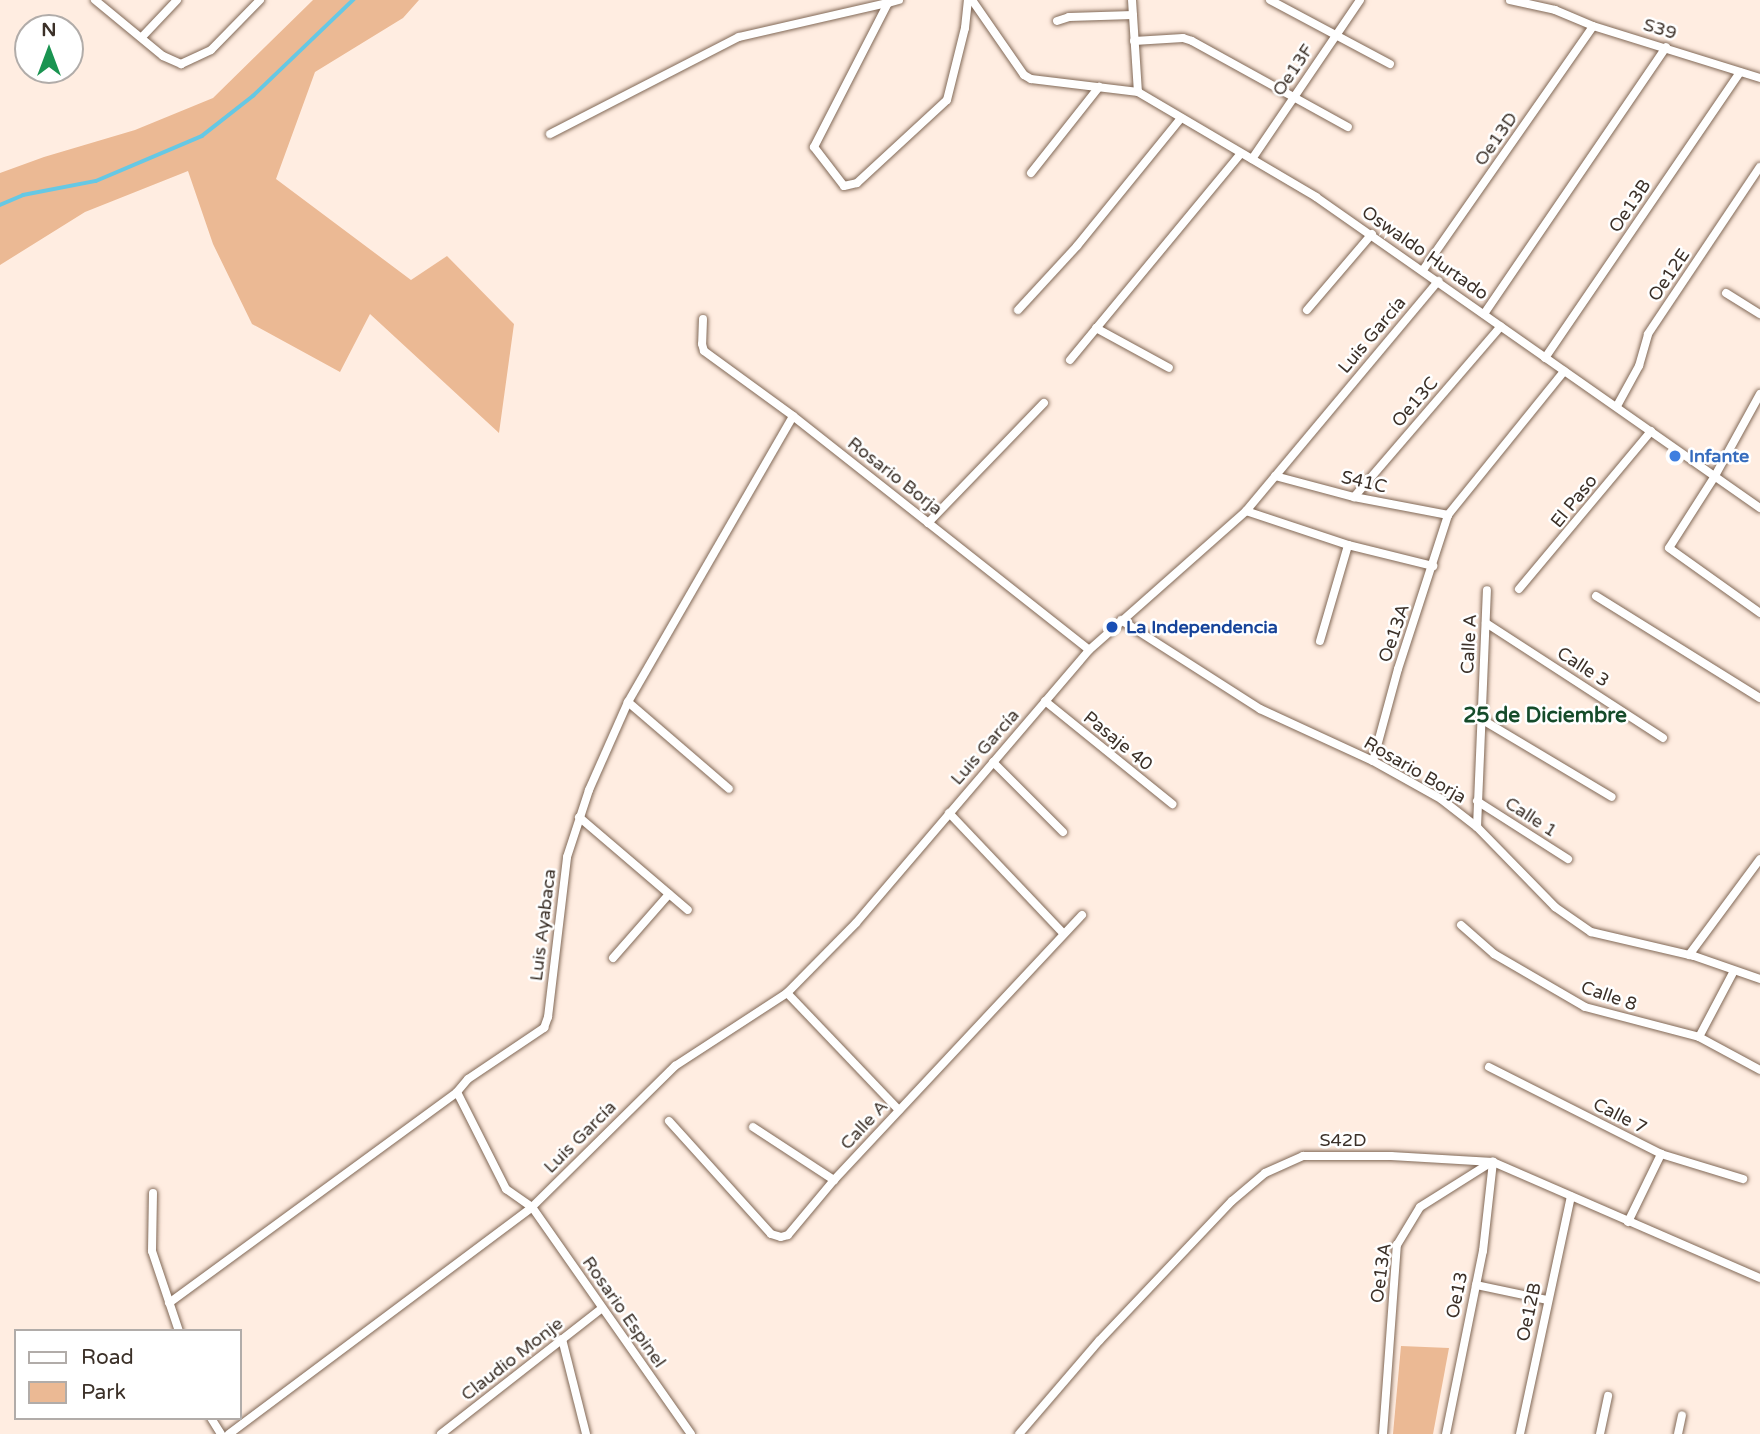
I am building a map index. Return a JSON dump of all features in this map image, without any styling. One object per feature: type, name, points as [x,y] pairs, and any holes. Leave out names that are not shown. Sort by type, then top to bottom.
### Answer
[{"type":"street","points":[[96,0],[174,63],[191,61],[211,50],[260,0]]},
{"type":"street","points":[[142,37],[177,0]]},
{"type":"street","points":[[550,134],[739,37],[899,0]]},
{"type":"street","points":[[888,3],[814,147],[815,152],[844,186],[857,183],[947,100],[970,0]]},
{"type":"street","points":[[970,0],[1024,75],[1031,79],[1138,92],[1132,0]]},
{"type":"street","points":[[1270,0],[1390,64]]},
{"type":"street","name":"Oe13F","points":[[1252,159],[1360,0]]},
{"type":"street","name":"S39","points":[[1510,0],[1555,10],[1594,26],[1760,78]]},
{"type":"street","points":[[1555,10],[1562,0]]},
{"type":"street","points":[[1057,21],[1069,17],[1133,15]]},
{"type":"street","name":"Oe13D","points":[[1423,270],[1594,26]]},
{"type":"street","points":[[1134,41],[1183,38],[1348,127]]},
{"type":"street","points":[[1484,314],[1667,47]]},
{"type":"street","name":"Oe13B","points":[[1545,358],[1740,72]]},
{"type":"street","points":[[1031,173],[1099,88]]},
{"type":"street","name":"Oswaldo Hurtado","points":[[1138,92],[1372,234],[1760,508]]},
{"type":"street","points":[[1018,310],[1076,246],[1181,118]]},
{"type":"street","points":[[1070,360],[1241,153]]},
{"type":"street","name":"Oe12E","points":[[1617,406],[1639,366],[1648,334],[1760,167]]},
{"type":"street","points":[[1307,310],[1372,234]]},
{"type":"street","name":"Luis García","points":[[231,1433],[532,1207],[675,1066],[787,993],[856,923],[1089,650],[1246,511],[1438,281]]},
{"type":"street","points":[[1726,293],[1760,314]]},
{"type":"street","name":"Rosario Borja","points":[[704,319],[704,351],[793,416],[1089,650]]},
{"type":"street","name":"Oe13C","points":[[1354,498],[1500,326]]},
{"type":"street","points":[[1096,328],[1169,368]]},
{"type":"street","points":[[1448,515],[1564,372]]},
{"type":"street","points":[[1760,394],[1715,476],[1668,548],[1760,613]]},
{"type":"street","points":[[928,523],[1044,403]]},
{"type":"street","name":"Luis Ayabaca","points":[[169,1303],[457,1092],[468,1079],[544,1028],[548,1017],[566,856],[579,817],[628,702],[793,416]]},
{"type":"street","name":"El Paso","points":[[1519,589],[1651,431]]},
{"type":"street","name":"S41C","points":[[1275,476],[1354,498],[1448,515]]},
{"type":"street","points":[[1246,511],[1348,545],[1433,566]]},
{"type":"street","name":"Oe13A","points":[[1373,761],[1398,668],[1448,515]]},
{"type":"street","points":[[1320,641],[1348,545]]},
{"type":"street","name":"Calle A","points":[[1477,827],[1487,590]]},
{"type":"street","points":[[1596,596],[1760,698]]},
{"type":"street","name":"Rosario Borja","points":[[1121,620],[1260,709],[1373,761],[1441,799],[1477,827],[1555,906],[1591,932],[1689,955],[1760,979]]},
{"type":"street","name":"Calle 3","points":[[1486,623],[1663,738]]},
{"type":"street","name":"Pasaje 40","points":[[1045,701],[1172,804]]},
{"type":"street","points":[[628,702],[729,789]]},
{"type":"street","points":[[1481,719],[1612,797]]},
{"type":"street","points":[[993,762],[1063,832]]},
{"type":"street","name":"Calle 1","points":[[1478,801],[1568,859]]},
{"type":"street","points":[[949,813],[1063,933]]},
{"type":"street","points":[[579,817],[688,910]]},
{"type":"street","points":[[1689,955],[1760,859]]},
{"type":"street","points":[[613,958],[669,894]]},
{"type":"street","name":"Calle A","points":[[669,1121],[773,1236],[788,1235],[834,1180],[1082,915]]},
{"type":"street","name":"Calle 8","points":[[1461,925],[1494,954],[1585,1007],[1699,1037],[1760,1070]]},
{"type":"street","points":[[1699,1037],[1734,971]]},
{"type":"street","points":[[787,993],[899,1110]]},
{"type":"street","name":"Calle 7","points":[[1489,1067],[1661,1154],[1743,1179]]},
{"type":"street","points":[[457,1092],[506,1189],[532,1207]]},
{"type":"street","points":[[753,1127],[834,1180]]},
{"type":"street","points":[[1628,1222],[1661,1154]]},
{"type":"street","name":"S42D","points":[[1019,1434],[1099,1341],[1232,1201],[1265,1173],[1303,1156],[1391,1156],[1493,1162],[1760,1278]]},
{"type":"street","name":"Oe13A","points":[[1383,1434],[1397,1245],[1420,1207],[1493,1162]]},
{"type":"street","name":"Oe13","points":[[1446,1434],[1476,1286],[1493,1162]]},
{"type":"street","points":[[153,1193],[152,1251],[178,1329]]},
{"type":"street","name":"Oe12B","points":[[1520,1434],[1571,1196]]},
{"type":"street","name":"Rosario Espinel","points":[[532,1207],[691,1434]]},
{"type":"street","points":[[1476,1286],[1547,1300]]},
{"type":"street","name":"Claudio Monje","points":[[441,1434],[602,1308]]},
{"type":"street","points":[[562,1339],[586,1434]]},
{"type":"street","points":[[1600,1434],[1608,1396]]},
{"type":"street","points":[[1678,1434],[1682,1415]]},
{"type":"green space","points":[[313,0],[419,0],[403,18],[315,72],[276,179],[411,280],[447,256],[514,324],[499,433],[370,314],[340,372],[252,324],[213,244],[188,171],[85,212],[0,265],[0,173],[135,130],[213,98]]},
{"type":"green space","points":[[1401,1346],[1449,1348],[1433,1434],[1393,1434]]},
{"type":"waterway","points":[[0,205],[23,195],[96,181],[202,136],[253,96],[353,0]]},
{"type":"place","name":"Infante","points":[[1675,456]]},
{"type":"place","name":"La Independencia","points":[[1112,627]]},
{"type":"district","name":"25 de Diciembre","points":[[1545,716]]}]
